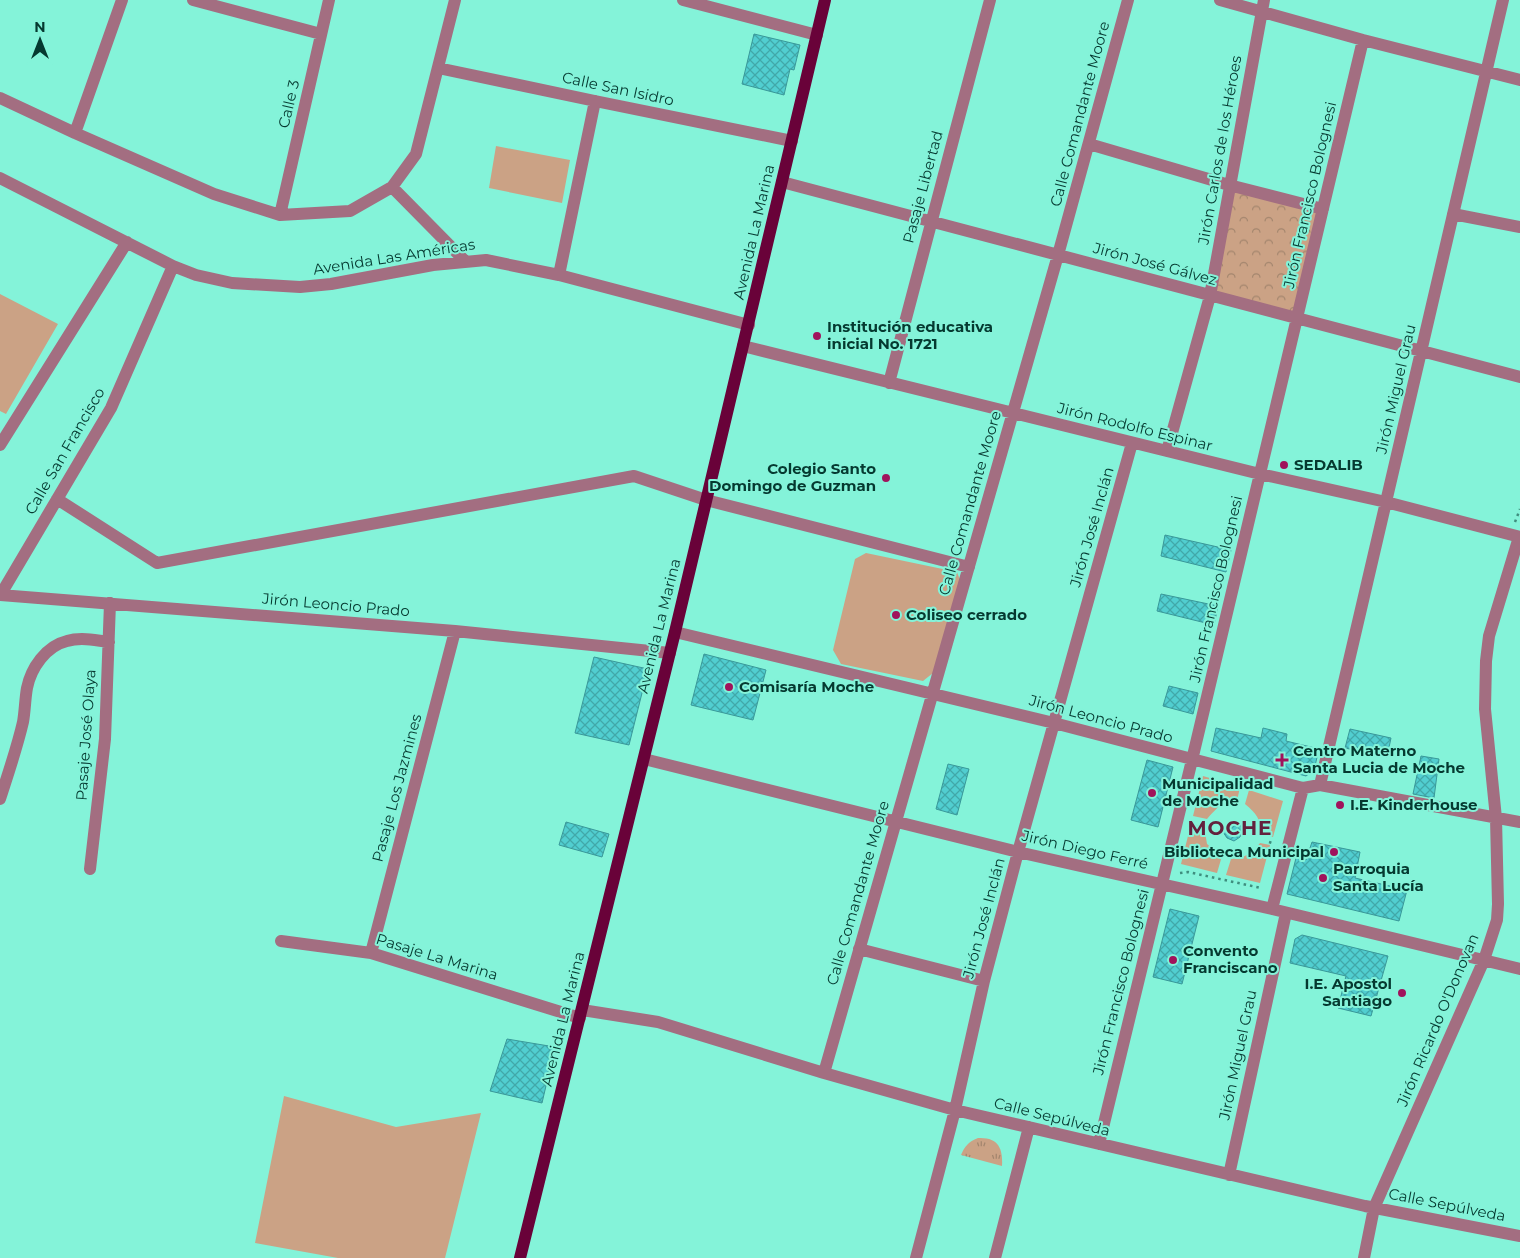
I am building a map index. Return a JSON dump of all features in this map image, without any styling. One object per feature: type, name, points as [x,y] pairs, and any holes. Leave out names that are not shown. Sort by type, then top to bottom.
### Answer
[{"type":"main road","name":"Avenida La Marina","points":[[520,1258],[670,653],[825,0]]},
{"type":"street","points":[[75,133],[122,0]]},
{"type":"street","points":[[193,0],[321,34]]},
{"type":"street","name":"Calle 3","points":[[280,214],[329,0]]},
{"type":"street","points":[[0,98],[214,194],[280,214],[350,212],[392,187],[416,154],[455,0]]},
{"type":"street","points":[[683,0],[698,2],[817,35]]},
{"type":"street","name":"Pasaje Libertad","points":[[889,383],[990,0]]},
{"type":"street","name":"Calle Comandante Moore","points":[[824,1073],[1058,256],[1128,0]]},
{"type":"street","points":[[1220,0],[1263,6],[1363,40],[1520,80]]},
{"type":"street","name":"Jirón Miguel Grau","points":[[1320,785],[1503,0]]},
{"type":"street","name":"Jirón Carlos de los Héroes","points":[[1168,452],[1210,296],[1263,6]]},
{"type":"street","name":"Jirón Francisco Bolognesi","points":[[1099,1144],[1363,40]]},
{"type":"street","name":"Calle San Isidro","points":[[438,68],[792,141]]},
{"type":"street","points":[[559,275],[594,101]]},
{"type":"street","points":[[1089,144],[1323,209]]},
{"type":"street","name":"Avenida Las Américas","points":[[0,178],[173,266],[196,275],[232,283],[300,287],[331,284],[432,265],[486,260],[559,275],[748,325]]},
{"type":"street","name":"Jirón José Gálvez","points":[[782,182],[1520,377]]},
{"type":"street","points":[[392,187],[465,261]]},
{"type":"street","points":[[1453,214],[1520,227]]},
{"type":"street","points":[[0,444],[127,242]]},
{"type":"street","name":"Calle San Francisco","points":[[1,594],[111,408],[173,266]]},
{"type":"street","name":"Jirón Rodolfo Espinar","points":[[743,346],[1168,452],[1386,502],[1519,537]]},
{"type":"street","name":"Jirón José Inclán","points":[[916,1258],[955,1110],[984,981],[1018,852],[1132,443]]},
{"type":"street","points":[[58,498],[157,563],[634,476],[706,500],[969,567]]},
{"type":"street","name":"Jirón Ricardo O'Donovan","points":[[1364,1258],[1374,1208],[1484,960],[1497,920],[1496,818],[1485,709],[1486,661],[1489,636],[1519,537]]},
{"type":"street","name":"Jirón Leoncio Prado","points":[[1,594],[455,631],[670,653]]},
{"type":"street","name":"Pasaje José Olaya","points":[[90,869],[105,739],[110,603]]},
{"type":"street","name":"Pasaje Los Jazmines","points":[[371,953],[455,631]]},
{"type":"street","name":"Jirón Leoncio Prado","points":[[675,632],[1054,722],[1303,788],[1320,785],[1520,822]]},
{"type":"street","points":[[0,799],[17,746],[23,722],[27,687],[34,668],[50,649],[66,641],[94,640],[109,642]]},
{"type":"street","name":"Jirón Diego Ferré","points":[[644,759],[1018,852],[1272,909],[1520,969]]},
{"type":"street","points":[[1272,909],[1303,788]]},
{"type":"street","name":"Jirón Miguel Grau","points":[[1229,1175],[1286,913]]},
{"type":"street","name":"Pasaje La Marina","points":[[281,941],[371,953],[581,1014]]},
{"type":"street","points":[[859,949],[984,981]]},
{"type":"street","name":"Calle Sepúlveda","points":[[581,1014],[658,1022],[824,1073],[955,1110],[1374,1208],[1520,1236]]},
{"type":"street","points":[[995,1258],[1030,1127]]},
{"type":"path","points":[[1269,842],[1277,845]]},
{"type":"path","points":[[1176,878],[1181,873],[1188,872],[1261,888],[1266,885]]},
{"type":"green space","points":[[496,146],[570,160],[562,203],[489,188]]},
{"type":"green space","points":[[1232,189],[1319,212],[1295,313],[1213,291]]},
{"type":"green space","points":[[0,294],[58,324],[6,414],[0,411]]},
{"type":"green space","name":"Coliseo cerrado","points":[[866,553],[957,572],[960,580],[933,673],[923,681],[841,664],[833,650],[855,559]]},
{"type":"green space","points":[[1203,776],[1240,787],[1237,801],[1220,806],[1207,819],[1193,816]]},
{"type":"green space","points":[[1249,790],[1283,801],[1273,837],[1261,834],[1257,817],[1245,804]]},
{"type":"green space","points":[[1191,824],[1204,826],[1207,844],[1222,856],[1217,873],[1181,864]]},
{"type":"green space","points":[[1260,843],[1270,845],[1260,883],[1226,875],[1231,859],[1247,855]]},
{"type":"green space","points":[[284,1096],[396,1127],[481,1113],[445,1258],[338,1258],[255,1243]]},
{"type":"green space","points":[[978,1138],[990,1139],[998,1145],[1002,1166],[961,1155],[967,1145]]},
{"type":"building","points":[[754,34],[800,45],[794,70],[790,69],[784,95],[742,84]]},
{"type":"building","points":[[1165,535],[1231,550],[1226,572],[1161,556]]},
{"type":"building","points":[[1161,594],[1218,606],[1214,625],[1157,611]]},
{"type":"building","name":"Comisaría Moche","points":[[704,654],[766,670],[753,720],[691,705]]},
{"type":"building","points":[[594,657],[648,669],[629,745],[575,733]]},
{"type":"building","points":[[1169,686],[1198,693],[1193,714],[1163,706]]},
{"type":"building","name":"Centro Materno Santa Lucia de Moche","points":[[1216,728],[1261,738],[1263,728],[1287,734],[1286,741],[1319,749],[1314,770],[1306,776],[1211,751]]},
{"type":"building","points":[[1350,729],[1391,738],[1387,757],[1345,748]]},
{"type":"building","points":[[1421,756],[1439,759],[1434,798],[1413,794]]},
{"type":"building","name":"Municipalidad de Moche","points":[[1147,760],[1173,767],[1158,827],[1131,820]]},
{"type":"building","points":[[948,764],[969,769],[957,815],[936,809]]},
{"type":"building","points":[[1231,821],[1240,823],[1242,830],[1240,837],[1234,841],[1227,838],[1223,832],[1226,825]]},
{"type":"building","points":[[566,822],[609,834],[602,857],[559,845]]},
{"type":"building","name":"Parroquia Santa Lucía","points":[[1312,842],[1360,852],[1355,878],[1407,890],[1399,921],[1287,894],[1296,858],[1306,860]]},
{"type":"building","name":"Convento Franciscano","points":[[1170,909],[1199,916],[1182,984],[1153,977]]},
{"type":"building","points":[[1302,935],[1388,956],[1371,1016],[1338,1008],[1346,976],[1290,963],[1295,939]]},
{"type":"building","points":[[507,1039],[555,1047],[542,1103],[490,1091]]},
{"type":"place","name":"Institución educativa inicial No. 1721","points":[[817,336]]},
{"type":"place","name":"SEDALIB","points":[[1284,465]]},
{"type":"place","name":"Colegio Santo Domingo de Guzman","points":[[886,478]]},
{"type":"place","name":"Coliseo cerrado","points":[[896,615]]},
{"type":"place","name":"Comisaría Moche","points":[[729,687]]},
{"type":"place","name":"Centro Materno Santa Lucia de Moche","points":[[1282,760]]},
{"type":"place","name":"Municipalidad de Moche","points":[[1152,793]]},
{"type":"place","name":"I.E. Kinderhouse","points":[[1340,805]]},
{"type":"place","name":"Biblioteca Municipal","points":[[1334,852]]},
{"type":"place","name":"Parroquia Santa Lucía","points":[[1323,878]]},
{"type":"place","name":"Convento Franciscano","points":[[1173,960]]},
{"type":"place","name":"I.E. Apostol Santiago","points":[[1402,993]]},
{"type":"district","name":"MOCHE","points":[[1230,828]]}]
